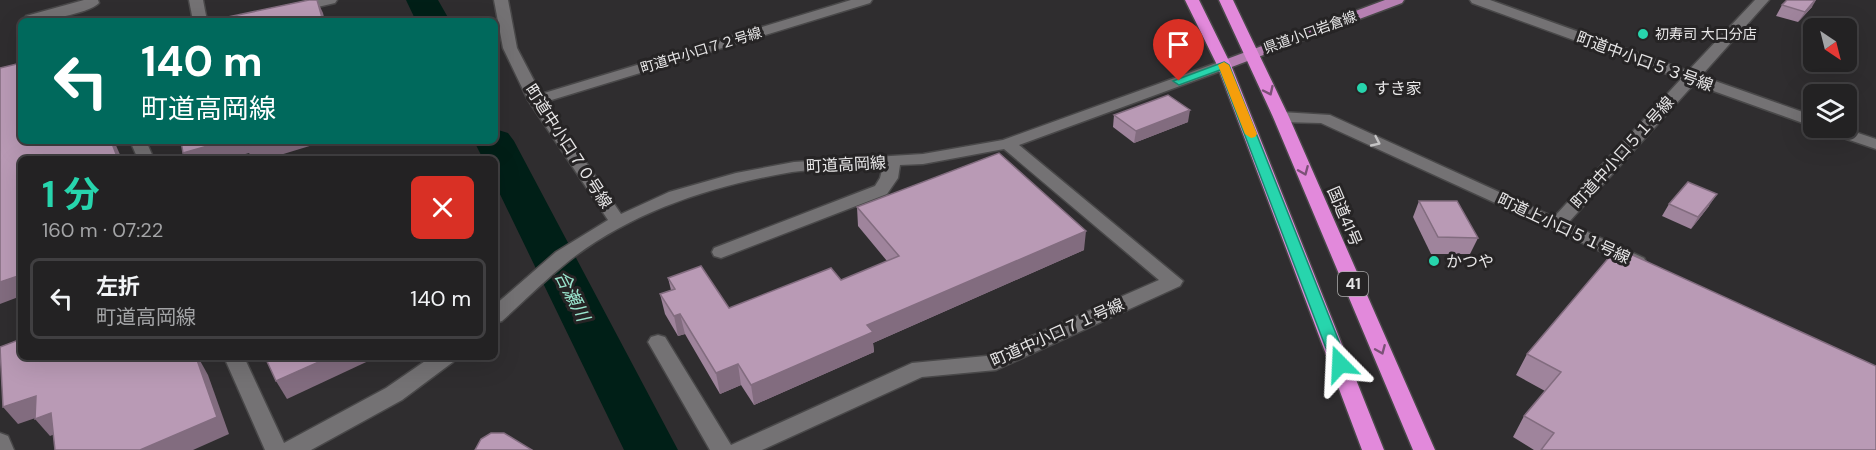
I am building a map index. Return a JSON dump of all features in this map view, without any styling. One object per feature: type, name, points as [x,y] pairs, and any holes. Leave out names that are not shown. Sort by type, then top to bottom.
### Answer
[{"type":"highway","name":"41","points":[[1192,0],[1224,65],[1373,450]]},
{"type":"highway","name":"国道41号","points":[[1226,0],[1281,117],[1424,450]]},
{"type":"main road","name":"県道小口岩倉線","points":[[1224,65],[1397,0]]},
{"type":"street","points":[[35,18],[84,6],[92,3],[91,0]]},
{"type":"street","points":[[196,0],[199,18]]},
{"type":"street","points":[[284,10],[330,0]]},
{"type":"street","name":"町道中小口７０号線","points":[[501,0],[510,48],[536,100],[618,222]]},
{"type":"street","name":"町道中小口７２号線","points":[[536,100],[865,0]]},
{"type":"street","name":"町道中小口５３号線","points":[[1477,0],[1693,74],[1700,82],[1803,118]]},
{"type":"street","name":"町道中小口５１号線","points":[[1556,225],[1762,0]]},
{"type":"street","name":"町道高岡線","points":[[498,313],[534,280],[587,240],[618,222],[675,196],[736,178],[794,167],[892,162],[954,155],[1007,144],[1224,65]]},
{"type":"street","points":[[1693,74],[1803,109]]},
{"type":"street","name":"町道上小口５１号線","points":[[1281,117],[1324,118],[1652,269]]},
{"type":"street","points":[[1857,128],[1876,135]]},
{"type":"street","points":[[1857,138],[1876,144]]},
{"type":"street","name":"町道中小口７１号線","points":[[740,450],[919,369],[989,364],[1173,281],[1007,144]]},
{"type":"street","points":[[721,252],[881,190],[889,178],[892,162]]},
{"type":"street","points":[[658,342],[722,450]]},
{"type":"street","points":[[235,360],[276,450]]},
{"type":"street","points":[[291,450],[394,394],[442,360]]},
{"type":"street","points":[[0,442],[3,450]]},
{"type":"building","points":[[317,0],[322,18],[223,18]]},
{"type":"building","points":[[1787,0],[1815,0],[1805,12],[1782,5]]},
{"type":"building","points":[[18,64],[18,144],[112,144],[117,156],[18,156],[18,276],[0,282],[0,68]]},
{"type":"building","points":[[1168,95],[1190,110],[1136,131],[1114,115]]},
{"type":"building","points":[[182,144],[214,144],[183,153]]},
{"type":"building","points":[[999,153],[1086,231],[867,325],[873,332],[751,385],[738,364],[716,373],[680,314],[674,316],[660,294],[675,289],[668,278],[701,266],[729,308],[831,268],[841,280],[899,256],[857,207]]},
{"type":"building","points":[[1688,182],[1717,194],[1698,217],[1669,204]]},
{"type":"building","points":[[1419,201],[1457,201],[1478,238],[1438,237]]},
{"type":"building","points":[[1617,248],[1876,366],[1876,450],[1541,450],[1554,433],[1524,416],[1561,372],[1527,354]]},
{"type":"building","points":[[18,340],[18,360],[197,360],[217,417],[140,450],[55,450],[51,413],[35,419],[36,396],[3,407],[0,347]]},
{"type":"building","points":[[266,360],[323,360],[276,381]]},
{"type":"building","points":[[491,433],[504,433],[532,450],[475,450],[481,439]]},
{"type":"waterway","name":"合瀬川","points":[[422,0],[431,18]]},
{"type":"waterway","name":"合瀬川","points":[[496,144],[651,450]]},
{"type":"slow traffic","points":[[1224,65],[1251,134]]},
{"type":"place","name":"初寿司 大口分店","points":[[1643,34]]},
{"type":"place","name":"すき家","points":[[1362,88]]},
{"type":"place","name":"かつや","points":[[1434,261]]},
{"type":"route","points":[[1179,81],[1224,65],[1340,364]]}]
